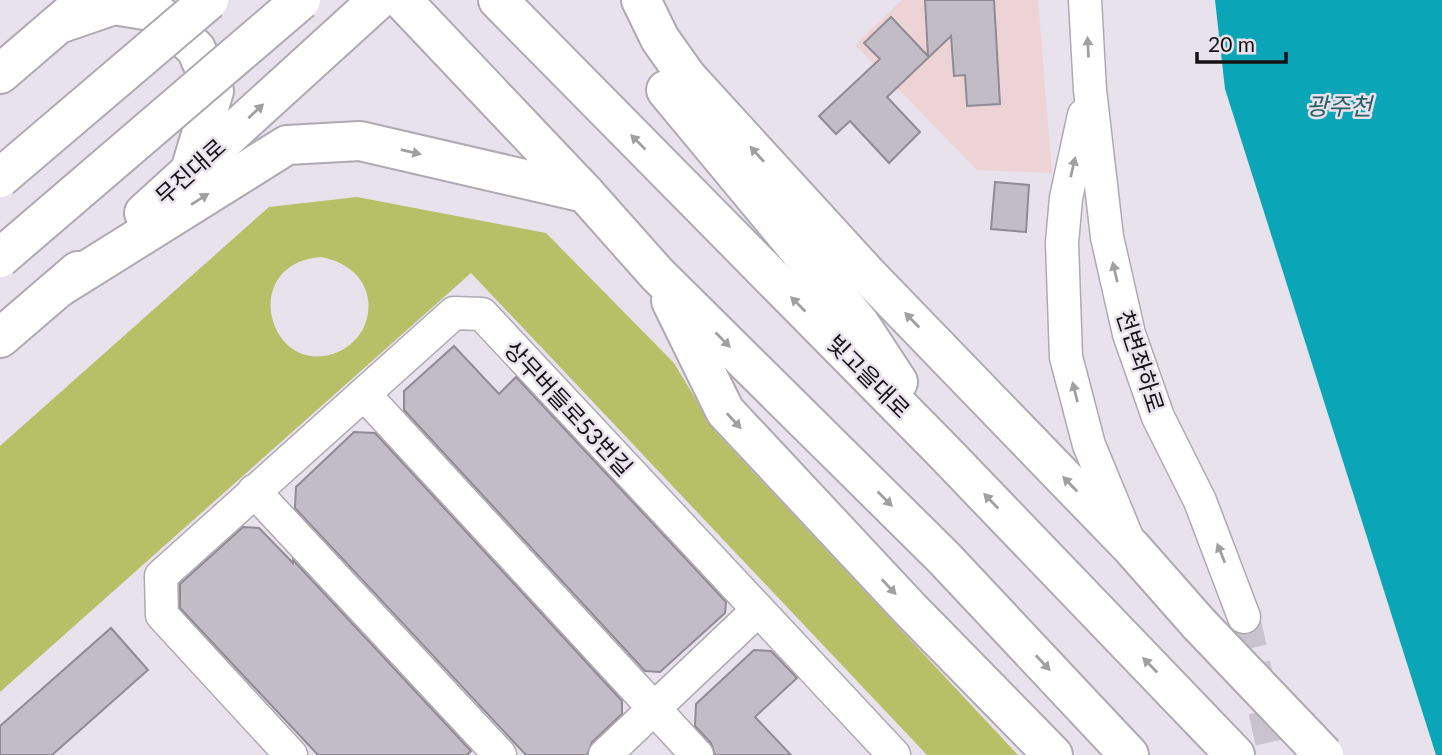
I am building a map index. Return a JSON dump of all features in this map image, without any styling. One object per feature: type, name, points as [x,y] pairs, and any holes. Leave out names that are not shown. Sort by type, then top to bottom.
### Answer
[{"type":"main road","points":[[0,178],[209,0]]},
{"type":"main road","points":[[0,258],[301,0]]},
{"type":"main road","name":"무진대로","points":[[0,338],[189,172],[378,0]]},
{"type":"main road","points":[[402,0],[585,193],[657,274],[944,558],[1129,755]]},
{"type":"main road","name":"빛고을대로","points":[[498,0],[943,452],[1236,755]]},
{"type":"main road","points":[[619,0],[634,39],[665,89],[860,324],[943,452]]},
{"type":"main road","points":[[640,0],[660,38],[687,78],[867,274],[1132,548],[1199,624],[1324,755]]},
{"type":"main road","points":[[0,75],[70,8],[114,5],[156,12],[196,49],[214,91],[189,172]]},
{"type":"main road","points":[[60,287],[287,145],[360,141],[585,193]]},
{"type":"main road","points":[[657,274],[724,411],[910,609],[1053,755]]},
{"type":"street","name":"천변좌하로","points":[[1085,0],[1090,90],[1107,237],[1129,334],[1158,417],[1200,501],[1244,617]]},
{"type":"street","name":"천변좌하로","points":[[1090,90],[1066,198],[1064,220],[1062,243],[1066,357],[1089,445],[1132,548]]},
{"type":"street","name":"상무버들로53번길","points":[[291,755],[162,615],[161,576],[454,313],[482,314],[894,755]]},
{"type":"street","points":[[364,394],[696,755]]},
{"type":"street","points":[[254,491],[500,755]]},
{"type":"street","points":[[605,755],[758,610]]},
{"type":"shaded area","points":[[902,0],[1038,0],[1052,173],[977,170],[855,45]]},
{"type":"green space","points":[[357,197],[546,233],[674,363],[715,431],[1018,755],[927,755],[471,273],[0,692],[0,446],[269,207]],"holes":[[[321,257],[333,260],[354,272],[361,281],[366,291],[368,314],[362,331],[350,345],[338,352],[314,357],[295,350],[280,337],[272,318],[271,298],[278,279],[295,264]]]},
{"type":"water","name":"광주천","points":[[1215,0],[1442,0],[1442,755],[1436,755],[1225,89]]},
{"type":"building","points":[[925,0],[994,0],[1000,104],[967,106],[965,75],[954,76],[951,36],[887,97],[920,132],[889,163],[850,121],[836,134],[819,116],[880,59],[864,43],[891,17],[928,56]]},
{"type":"building","points":[[995,182],[1029,185],[1026,232],[991,229]]},
{"type":"building","points":[[454,346],[499,394],[516,377],[726,602],[725,613],[660,672],[645,671],[404,410],[404,391]]},
{"type":"building","points":[[354,432],[375,433],[622,701],[622,714],[592,742],[587,755],[526,755],[295,508],[296,487]]},
{"type":"building","points":[[243,527],[259,528],[293,563],[293,560],[471,751],[467,755],[318,755],[180,608],[180,584]]},
{"type":"building","points":[[111,628],[148,670],[52,755],[0,755],[0,726]]},
{"type":"building","points":[[754,650],[771,651],[797,678],[755,717],[791,755],[715,755],[711,743],[695,726],[696,704]]},
{"type":"tunnel","points":[[1244,617],[1274,755]]}]
